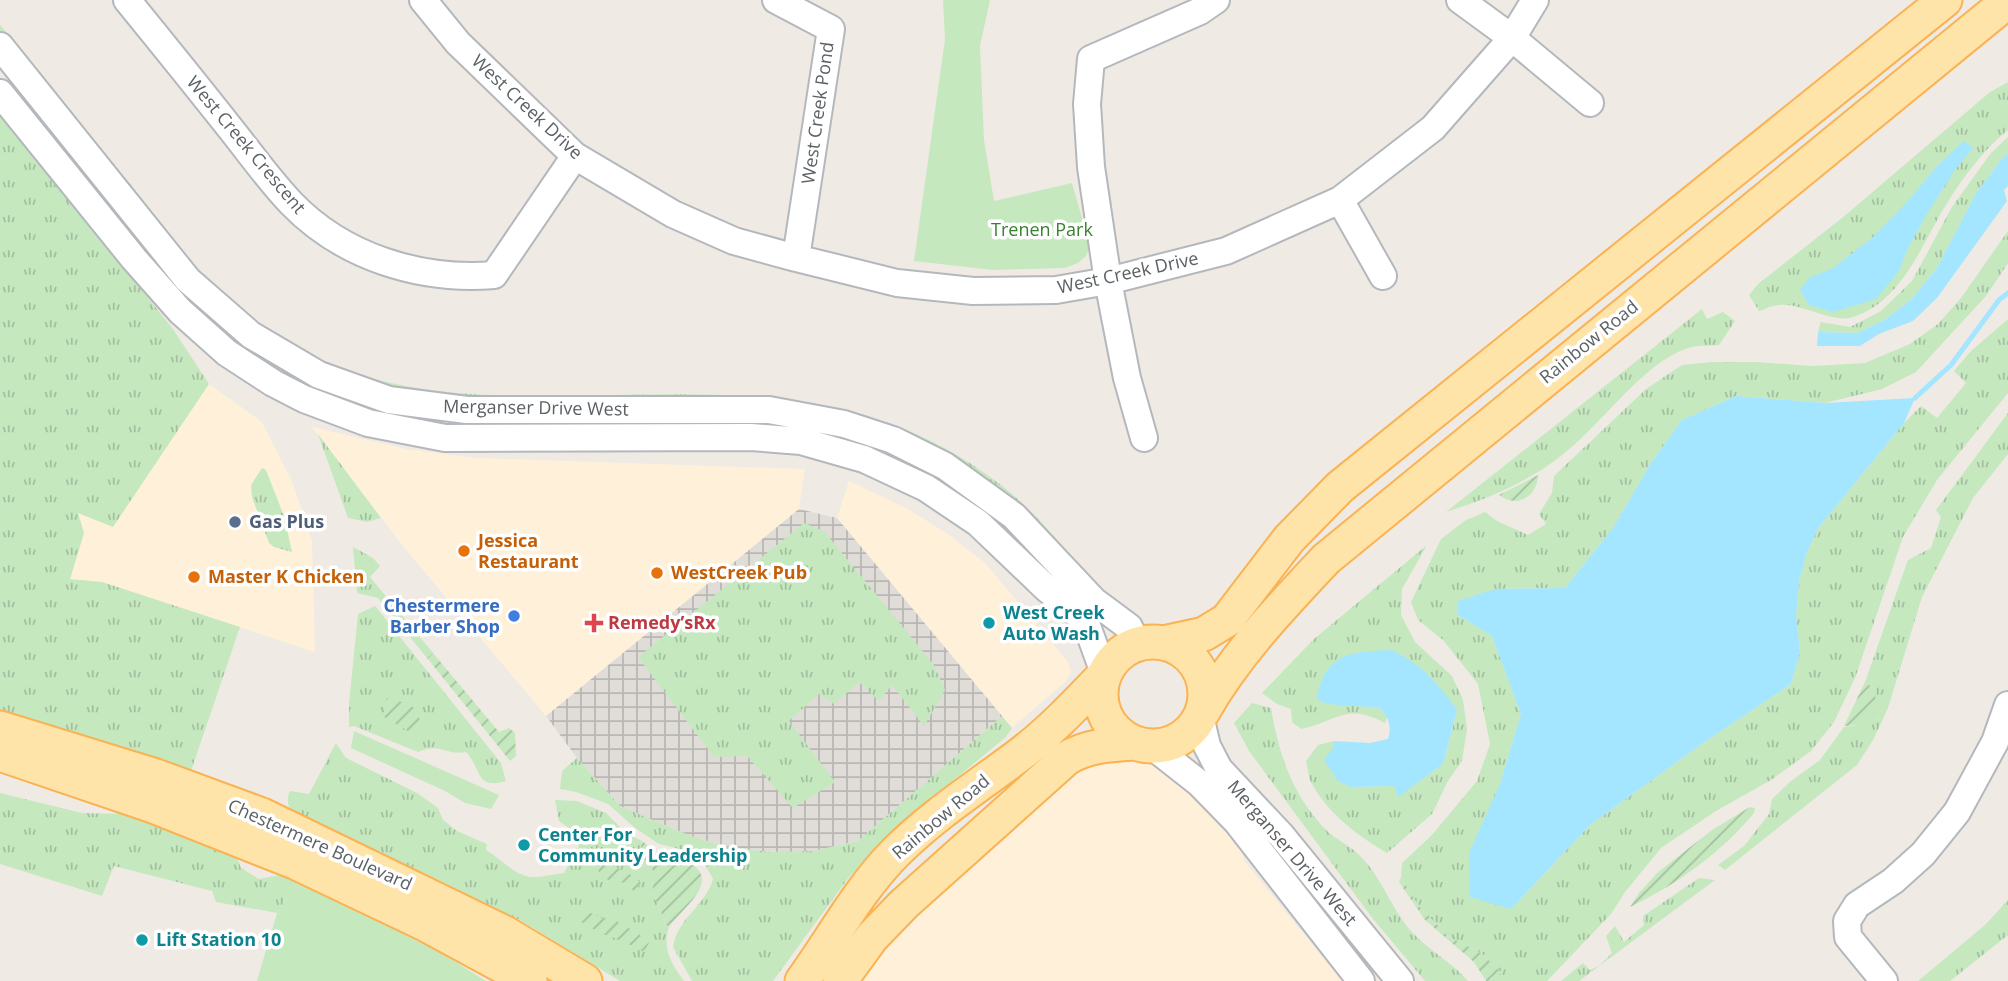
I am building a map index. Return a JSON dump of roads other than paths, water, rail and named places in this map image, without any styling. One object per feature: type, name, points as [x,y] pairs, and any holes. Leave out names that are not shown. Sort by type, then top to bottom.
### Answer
[{"type":"main road","points":[[1143,745],[1121,736],[1103,711],[1100,695],[1104,674],[1114,659],[1125,650],[1205,634],[1227,620],[1289,539],[1340,487],[1945,0]]},
{"type":"main road","name":"Rainbow Road","points":[[1201,715],[1219,683],[1247,644],[1326,559],[2008,1]]},
{"type":"main road","points":[[839,981],[872,937],[904,904],[1056,767],[1088,747],[1167,745],[1192,729],[1201,715],[1205,687],[1201,675],[1186,654],[1150,644]]},
{"type":"main road","name":"Rainbow Road","points":[[800,981],[823,952],[868,884],[896,852],[944,810],[1055,726],[1104,674]]},
{"type":"main road","name":"Chestermere Boulevard","points":[[0,728],[156,776],[262,815],[505,933],[585,981]]},
{"type":"main road","name":"Chestermere Boulevard","points":[[0,754],[153,806],[297,863],[423,923],[530,981]]},
{"type":"street","name":"West Creek Crescent","points":[[127,0],[289,201],[325,232],[356,250],[394,265],[431,274],[464,277],[494,275],[575,156]]},
{"type":"street","name":"West Creek Drive","points":[[423,0],[458,43],[575,156],[673,214],[734,241],[796,258],[897,283],[972,290],[1056,290],[1108,281],[1226,251],[1339,200],[1433,128],[1512,38],[1535,0]]},
{"type":"street","name":"West Creek Pond","points":[[776,0],[831,29],[796,258]]},
{"type":"street","points":[[1144,438],[1127,378],[1108,281],[1091,167],[1087,104],[1091,59],[1200,10],[1216,0]]},
{"type":"street","points":[[1460,0],[1512,38],[1590,103]]},
{"type":"street","name":"Merganser Drive West","points":[[0,46],[188,280],[251,335],[318,375],[389,400],[467,410],[769,410],[844,424],[893,440],[946,466],[984,492],[1029,529],[1094,601],[1150,644]]},
{"type":"street","name":"Merganser Drive West","points":[[0,93],[134,259],[180,311],[227,353],[273,383],[304,399],[368,423],[445,438],[751,438],[801,441],[864,459],[926,488],[978,523],[1080,616],[1087,626],[1104,674]]},
{"type":"street","points":[[1339,200],[1382,276]]},
{"type":"street","points":[[304,399],[318,375]]},
{"type":"street","points":[[599,410],[599,437]]},
{"type":"street","points":[[838,450],[844,424]]},
{"type":"street","points":[[1884,981],[1848,937],[1847,921],[1857,905],[1893,881],[1923,854],[1957,812],[1995,742],[2008,705]]},
{"type":"street","name":"Merganser Drive West","points":[[1201,715],[1207,747],[1219,769],[1281,835],[1400,981]]},
{"type":"street","name":"Merganser Drive West","points":[[1143,745],[1199,783],[1237,822],[1361,981]]},
{"type":"water","points":[[1964,141],[1973,148],[1955,170],[1925,217],[1899,271],[1876,299],[1833,312],[1809,305],[1800,290],[1809,278],[1833,268],[1872,238],[1936,167]]},
{"type":"water","points":[[2008,154],[2008,186],[2004,190],[2007,201],[1937,298],[1913,321],[1879,334],[1860,346],[1817,346],[1818,332],[1857,333],[1884,320],[1911,300],[1937,268],[1975,195]]},
{"type":"water","points":[[1736,396],[1825,403],[1915,398],[1904,423],[1819,527],[1807,552],[1799,581],[1796,615],[1800,652],[1791,684],[1703,743],[1590,825],[1511,909],[1470,897],[1469,853],[1500,784],[1521,714],[1492,636],[1458,615],[1458,601],[1496,589],[1565,588],[1613,528],[1651,463],[1682,420]]},
{"type":"water","points":[[1392,650],[1429,676],[1457,710],[1443,764],[1398,797],[1394,786],[1351,787],[1338,781],[1324,760],[1333,748],[1334,741],[1370,743],[1388,739],[1389,723],[1380,708],[1338,705],[1317,699],[1321,683],[1333,663],[1352,654]]},
{"type":"waterway","points":[[1915,398],[1951,365],[1999,300],[2008,293]]},
{"type":"place","name":"Gas Plus","points":[[235,522]]},
{"type":"place","name":"Jessica Restaurant","points":[[464,551]]},
{"type":"place","name":"WestCreek Pub","points":[[657,573]]},
{"type":"place","name":"Master K Chicken","points":[[194,577]]},
{"type":"place","name":"Chestermere Barber Shop","points":[[514,616]]},
{"type":"place","name":"Remedy’sRx","points":[[594,623]]},
{"type":"place","name":"West Creek Auto Wash","points":[[989,623]]},
{"type":"place","name":"Center For Community Leadership","points":[[524,845]]},
{"type":"place","name":"Lift Station 10","points":[[142,940]]},
{"type":"park label","name":"Trenen Park","points":[[1042,230]]}]
